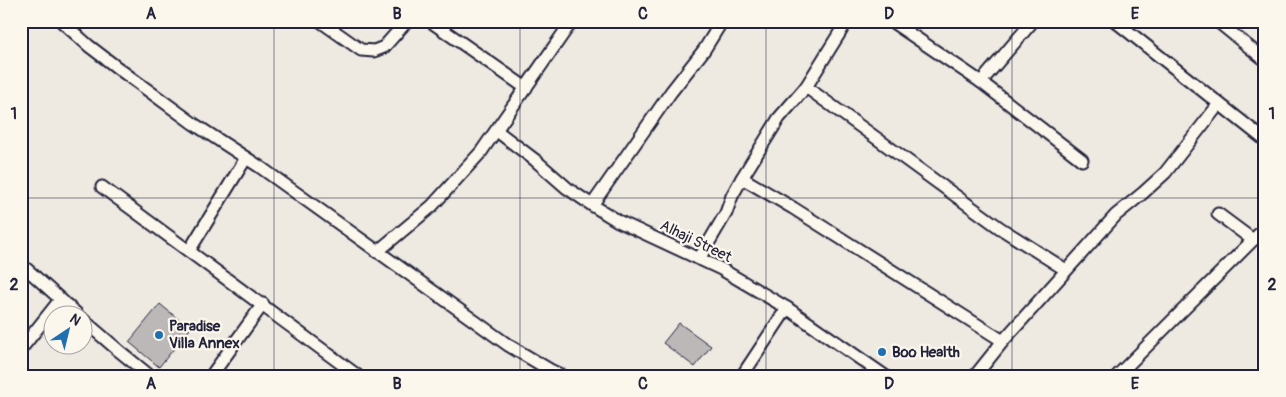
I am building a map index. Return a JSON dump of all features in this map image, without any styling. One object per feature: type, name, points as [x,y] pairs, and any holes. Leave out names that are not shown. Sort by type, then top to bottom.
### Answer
[{"type":"street","points":[[61,21],[125,74],[194,124],[246,158],[508,345],[550,370],[564,376]]},
{"type":"street","points":[[320,21],[361,50],[374,51],[384,47],[407,21]]},
{"type":"street","points":[[377,252],[432,206],[481,152],[572,21]]},
{"type":"street","points":[[592,205],[666,99],[704,50],[722,21]]},
{"type":"street","points":[[699,259],[726,213],[732,196],[742,178],[779,118],[806,87],[847,21]]},
{"type":"street","points":[[891,21],[981,82],[1082,160]]},
{"type":"street","points":[[981,82],[1033,21]]},
{"type":"street","points":[[1115,21],[1265,140]]},
{"type":"street","points":[[1217,21],[1265,60]]},
{"type":"street","points":[[433,22],[526,88]]},
{"type":"street","points":[[806,87],[1000,228],[1066,270]]},
{"type":"street","points":[[975,376],[1003,341],[1116,215],[1164,173],[1219,104]]},
{"type":"street","name":"Alhaji Street","points":[[497,131],[535,160],[567,188],[592,205],[618,221],[721,269],[787,308],[885,376]]},
{"type":"street","points":[[189,251],[246,158]]},
{"type":"street","points":[[742,178],[793,208],[1003,341]]},
{"type":"street","points":[[102,187],[358,376]]},
{"type":"street","points":[[1218,214],[1252,240]]},
{"type":"street","points":[[1116,376],[1265,228]]},
{"type":"street","points":[[21,264],[65,304]]},
{"type":"street","points":[[21,349],[60,300]]},
{"type":"street","points":[[211,376],[263,304]]},
{"type":"street","points":[[742,376],[787,308]]},
{"type":"street","points":[[92,328],[150,376]]},
{"type":"building","name":"Paradise Villa Annex","points":[[160,304],[190,329],[159,367],[129,342]]},
{"type":"building","points":[[679,323],[711,346],[695,367],[663,343]]},
{"type":"place","name":"Paradise Villa Annex","points":[[159,335]]},
{"type":"place","name":"Boo Health","points":[[882,352]]}]
